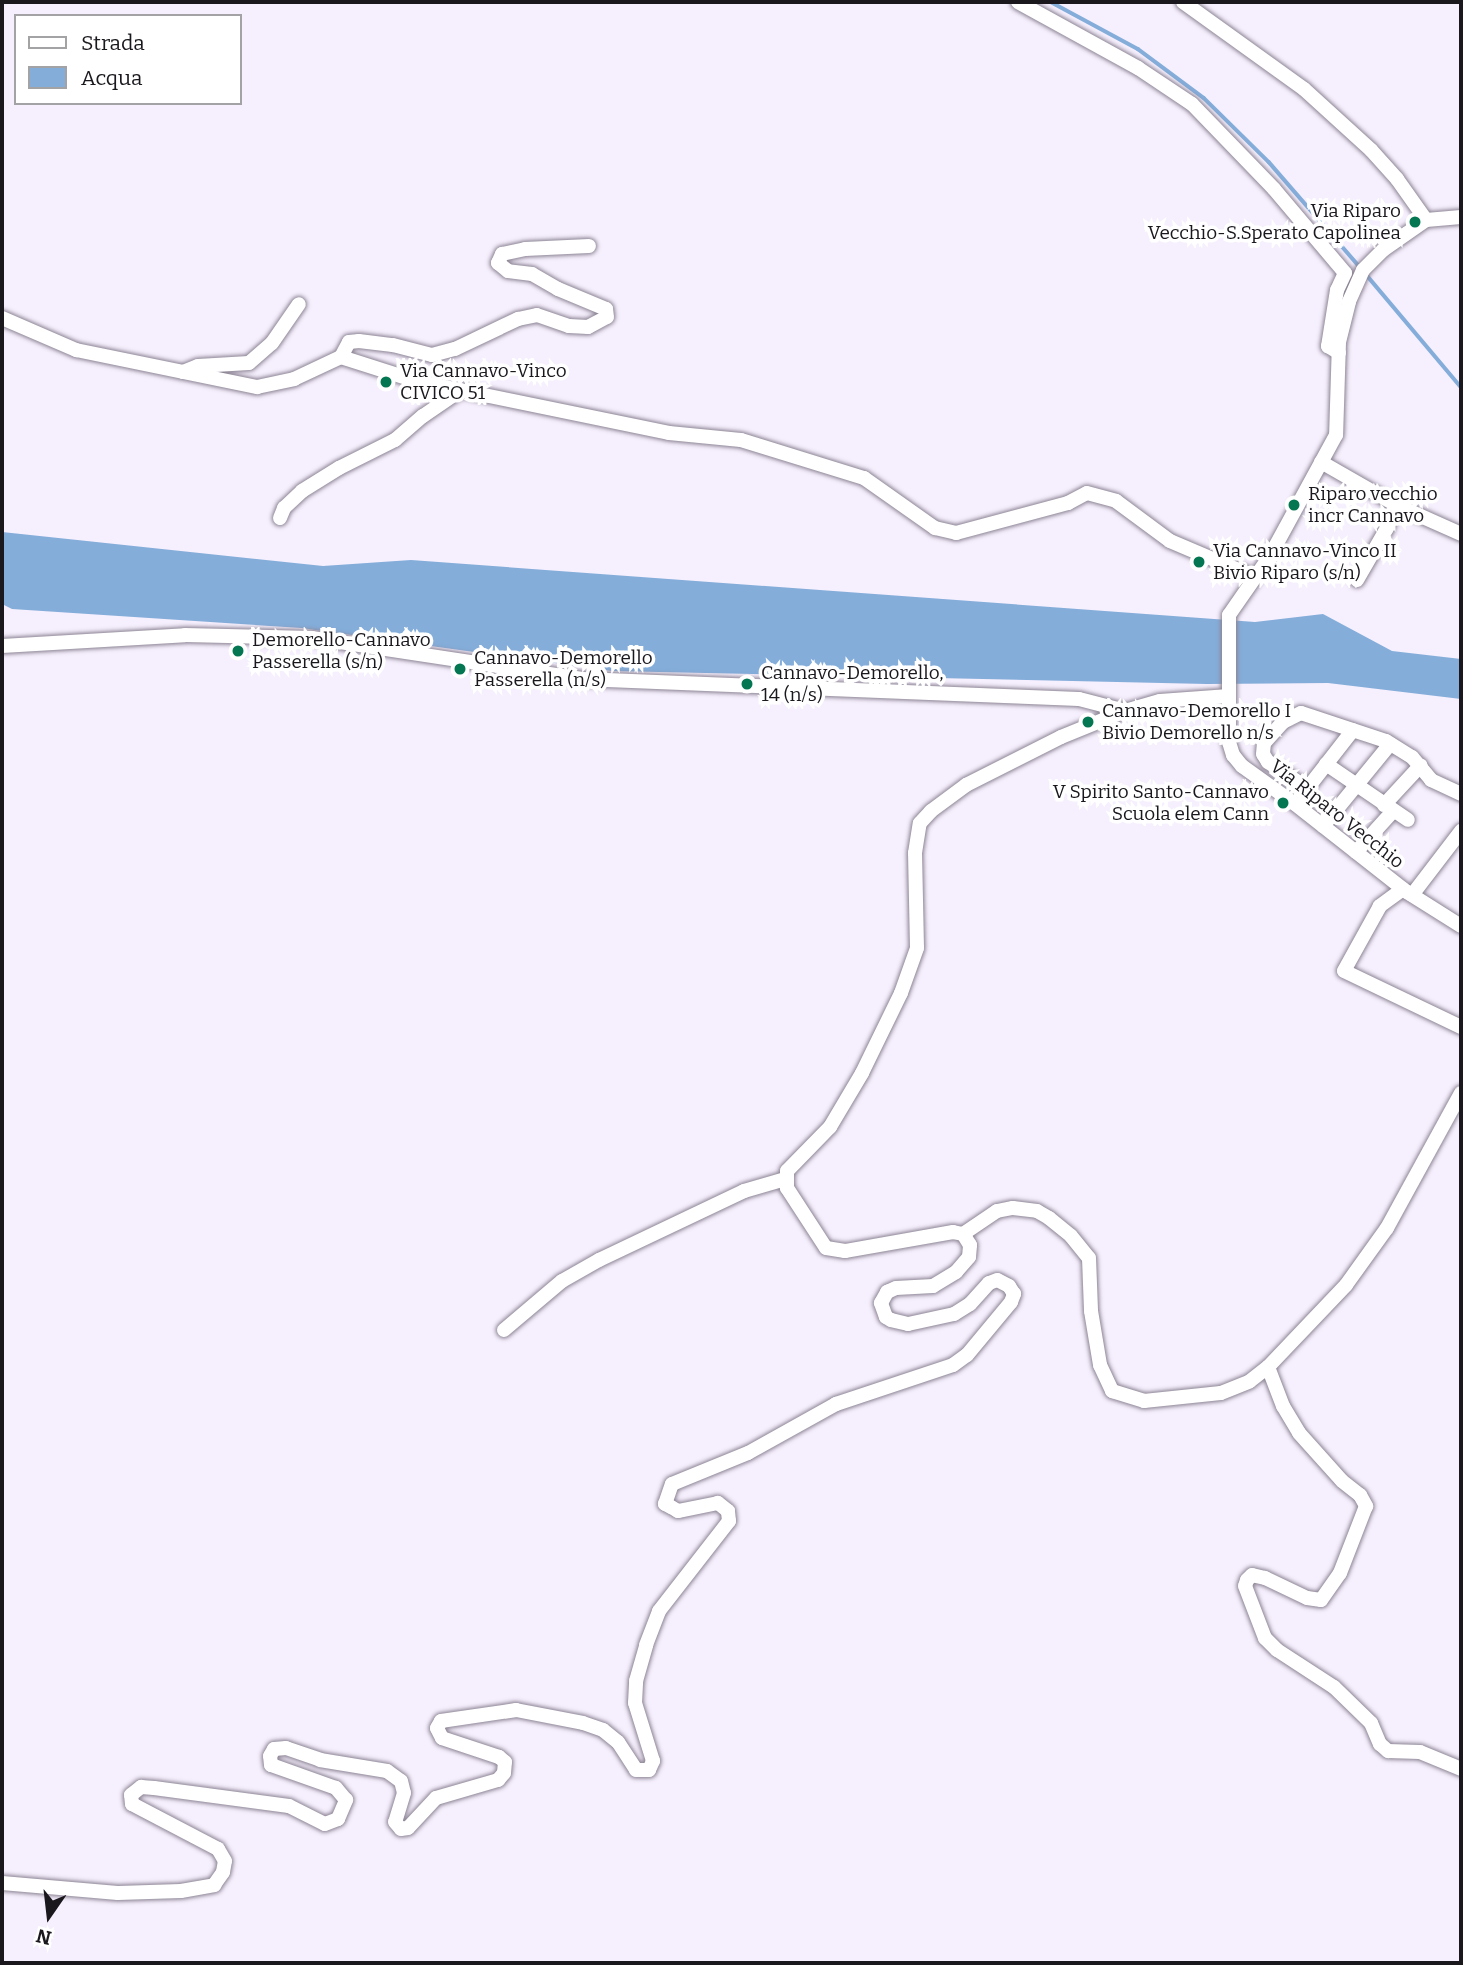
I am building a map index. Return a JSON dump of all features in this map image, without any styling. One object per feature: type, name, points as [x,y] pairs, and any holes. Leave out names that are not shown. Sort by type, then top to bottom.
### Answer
[{"type":"street","points":[[1018,2],[1138,68],[1192,104],[1274,189],[1345,273],[1335,300],[1328,346],[1339,347]]},
{"type":"street","points":[[1183,2],[1304,89],[1371,150],[1397,179],[1426,220]]},
{"type":"street","name":"Via Riparo Vecchio","points":[[1461,217],[1426,220],[1382,250],[1363,271],[1349,302],[1339,347],[1336,435],[1270,556],[1229,615],[1229,742],[1233,755],[1242,765],[1407,892],[1461,926]]},
{"type":"street","points":[[2,318],[76,350],[257,387],[294,379],[341,357],[349,342],[393,345],[432,355],[455,349],[518,319],[537,315],[569,326],[588,327],[607,317],[606,309],[558,289],[532,274],[508,271],[498,263],[502,254],[524,249],[589,246]]},
{"type":"street","points":[[183,372],[198,366],[249,363],[272,344],[299,304]]},
{"type":"street","points":[[341,357],[416,381],[669,433],[741,440],[864,478],[935,528],[956,533],[1068,503],[1087,493],[1116,500],[1170,541],[1255,577]]},
{"type":"street","points":[[280,518],[284,508],[302,491],[339,468],[395,440],[460,390]]},
{"type":"street","points":[[1321,462],[1396,505],[1461,534]]},
{"type":"street","points":[[1357,580],[1387,528],[1396,505]]},
{"type":"street","points":[[2,646],[185,635],[312,638],[582,679],[1079,699],[1125,710]]},
{"type":"street","points":[[2,1883],[118,1893],[181,1891],[214,1885],[223,1872],[225,1861],[218,1849],[132,1804],[131,1796],[141,1787],[154,1788],[289,1806],[325,1824],[338,1819],[346,1800],[336,1788],[271,1765],[270,1756],[274,1749],[387,1771],[401,1781],[404,1793],[395,1822],[401,1829],[408,1828],[436,1798],[499,1780],[504,1773],[505,1762],[499,1757],[442,1738],[437,1728],[441,1721],[516,1710],[583,1723],[603,1730],[618,1742],[636,1770],[649,1770],[652,1757],[635,1703],[636,1681],[646,1645],[659,1611],[729,1521],[728,1511],[718,1503],[678,1511],[665,1504],[671,1485],[748,1453],[836,1404],[953,1365],[967,1355],[1011,1302],[1014,1294],[1009,1286],[998,1280],[989,1283],[970,1304],[954,1314],[908,1324],[886,1317],[881,1303],[887,1292],[896,1288],[933,1286],[956,1272],[969,1257],[970,1245],[962,1234],[953,1232],[845,1251],[826,1248],[810,1227],[787,1188],[785,1179],[787,1171],[830,1127],[862,1073],[901,993],[917,948],[915,853],[920,823],[931,811],[966,785],[1060,737],[1125,710],[1160,701],[1229,692]]},
{"type":"street","points":[[1307,788],[1268,762],[1263,754],[1264,743],[1283,722],[1301,713],[1390,744],[1421,765],[1431,780],[1461,794]]},
{"type":"street","points":[[1295,804],[1353,730]]},
{"type":"street","points":[[1323,826],[1390,744]]},
{"type":"street","points":[[1326,764],[1408,820]]},
{"type":"street","points":[[1356,852],[1421,765]]},
{"type":"street","points":[[1461,831],[1407,892],[1380,906],[1344,971],[1461,1027]]},
{"type":"street","points":[[962,1234],[983,1218],[1013,1208],[1037,1211],[1071,1236],[1089,1258],[1091,1311],[1100,1365],[1106,1383],[1121,1396],[1156,1401],[1221,1393],[1250,1381],[1268,1367],[1346,1286],[1387,1228],[1461,1093]]},
{"type":"street","points":[[504,1331],[562,1281],[599,1259],[744,1191],[785,1179]]},
{"type":"street","points":[[1268,1367],[1283,1406],[1308,1446],[1342,1481],[1360,1495],[1366,1506],[1340,1573],[1321,1600],[1307,1598],[1265,1578],[1252,1576],[1247,1580],[1247,1594],[1254,1603],[1265,1638],[1270,1645],[1334,1687],[1371,1723],[1380,1744],[1388,1751],[1420,1752],[1461,1769]]},
{"type":"water","points":[[2,532],[323,566],[411,560],[1255,622],[1323,614],[1392,651],[1461,659],[1461,699],[1328,683],[1207,684],[612,671],[301,628],[12,609],[2,604]]},
{"type":"waterway","points":[[1051,2],[1138,49],[1204,98],[1269,162],[1360,267]]},
{"type":"waterway","points":[[1365,273],[1461,387]]},
{"type":"place","name":"Via Riparo Vecchio-S.Sperato Capolinea","points":[[1415,222]]},
{"type":"place","name":"Via Cannavo-Vinco CIVICO 51","points":[[386,382]]},
{"type":"place","name":"Riparo vecchio incr Cannavo","points":[[1294,505]]},
{"type":"place","name":"Via Cannavo-Vinco II Bivio Riparo (s/n)","points":[[1199,562]]},
{"type":"place","name":"Demorello-Cannavo Passerella (s/n)","points":[[238,651]]},
{"type":"place","name":"Cannavo-Demorello Passerella (n/s)","points":[[460,669]]},
{"type":"place","name":"Cannavo-Demorello, 14 (n/s)","points":[[747,684]]},
{"type":"place","name":"Cannavo-Demorello I Bivio Demorello n/s","points":[[1088,722]]},
{"type":"place","name":"V Spirito Santo-Cannavo Scuola elem Cann","points":[[1283,803]]}]
